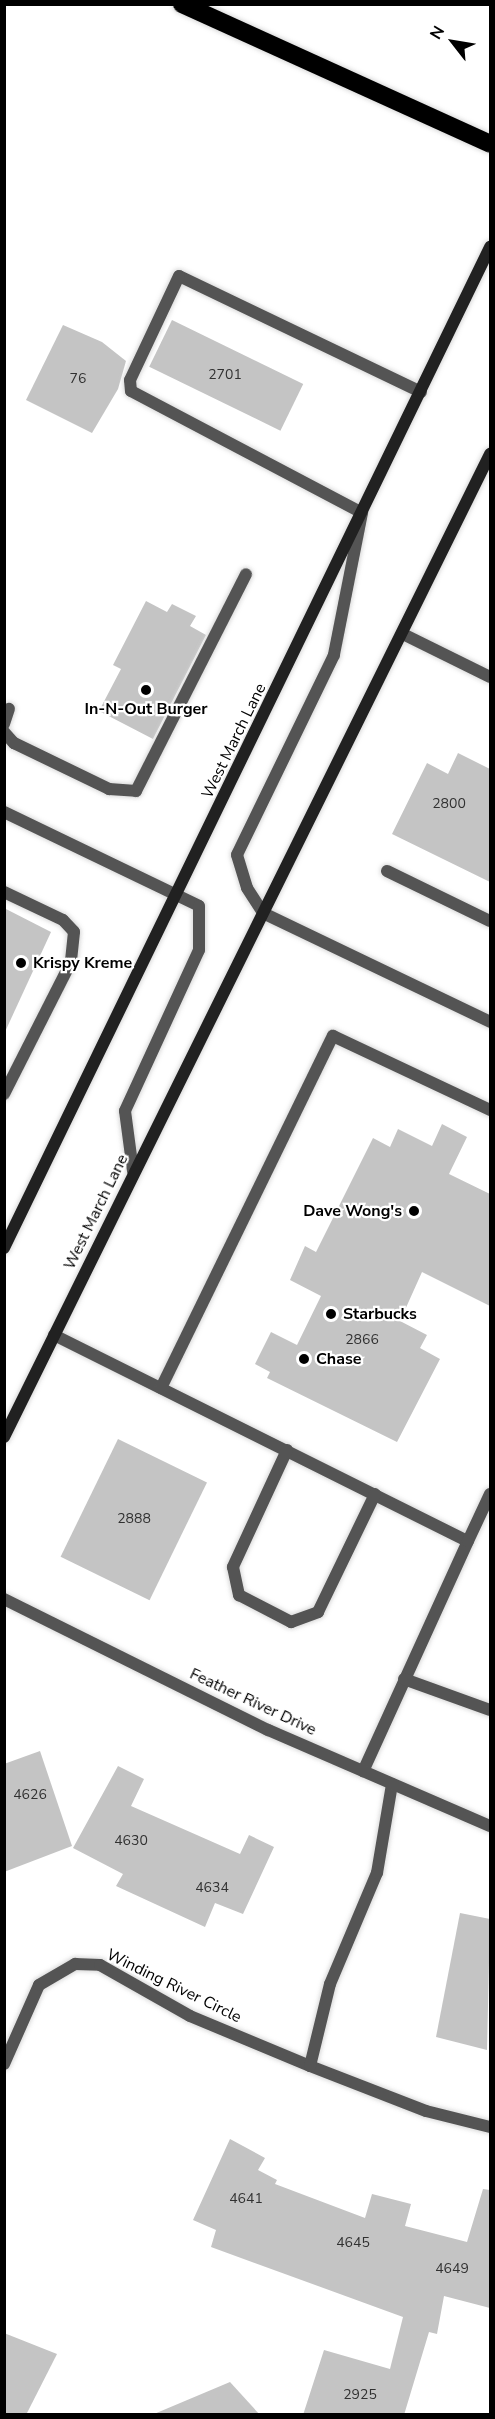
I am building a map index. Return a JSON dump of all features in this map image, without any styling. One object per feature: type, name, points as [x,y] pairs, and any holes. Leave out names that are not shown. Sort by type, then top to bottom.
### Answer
[{"type":"highway","points":[[182,4],[403,100],[490,144]]},
{"type":"main road","name":"West March Lane","points":[[4,1248],[178,896],[490,247]]},
{"type":"main road","name":"West March Lane","points":[[4,1437],[133,1171],[403,634],[490,454]]},
{"type":"street","points":[[421,392],[179,276],[129,380],[131,391],[362,513],[334,655],[237,855],[247,888],[263,913],[490,1022]]},
{"type":"street","points":[[4,732],[14,743],[109,789],[136,791],[246,574]]},
{"type":"street","points":[[403,634],[490,677]]},
{"type":"street","points":[[4,724],[9,709]]},
{"type":"street","points":[[4,812],[199,906],[199,950],[125,1111],[133,1171]]},
{"type":"street","points":[[387,871],[490,921]]},
{"type":"street","points":[[4,892],[63,920],[74,932],[71,962],[4,1094]]},
{"type":"street","points":[[160,1388],[333,1036],[490,1110]]},
{"type":"street","points":[[54,1335],[468,1540]]},
{"type":"street","points":[[287,1450],[233,1567],[239,1595],[291,1622],[318,1612],[375,1494]]},
{"type":"street","points":[[363,1771],[490,1494]]},
{"type":"street","name":"Feather River Drive","points":[[4,1599],[363,1771],[490,1826]]},
{"type":"street","points":[[404,1679],[490,1710]]},
{"type":"street","points":[[310,2066],[330,1984],[377,1873],[392,1784]]},
{"type":"street","name":"Winding River Circle","points":[[4,2064],[39,1985],[75,1964],[100,1965],[190,2016],[310,2066],[426,2111],[490,2127]]},
{"type":"building","points":[[172,320],[303,384],[280,431],[149,367]]},
{"type":"building","points":[[63,325],[102,342],[126,361],[118,389],[92,433],[26,400]]},
{"type":"building","name":"In-N-Out Burger","points":[[146,601],[167,612],[172,604],[196,616],[190,626],[206,635],[153,739],[99,711],[121,669],[113,665]]},
{"type":"building","points":[[458,753],[490,769],[490,882],[392,834],[427,763],[448,774]]},
{"type":"building","name":"Krispy Kreme","points":[[4,908],[51,932],[4,1034]]},
{"type":"building","points":[[442,1124],[467,1137],[449,1174],[490,1194],[490,1306],[422,1272],[400,1321],[427,1335],[420,1348],[440,1359],[397,1442],[267,1378],[270,1372],[255,1364],[271,1332],[297,1345],[321,1296],[290,1280],[305,1246],[316,1252],[373,1138],[390,1147],[398,1129],[432,1146]]},
{"type":"building","points":[[118,1439],[207,1482],[150,1600],[61,1557]]},
{"type":"building","points":[[40,1751],[72,1846],[4,1872],[4,1764]]},
{"type":"building","points":[[118,1766],[144,1779],[131,1806],[240,1854],[249,1835],[274,1847],[243,1914],[215,1903],[205,1927],[116,1886],[123,1874],[73,1848]]},
{"type":"building","points":[[460,1913],[490,1919],[487,2050],[436,2037]]},
{"type":"building","points":[[230,2139],[265,2158],[258,2170],[277,2180],[275,2184],[365,2218],[372,2194],[411,2204],[405,2226],[467,2242],[483,2189],[490,2190],[490,2308],[444,2296],[437,2334],[429,2332],[404,2415],[303,2415],[324,2350],[390,2369],[403,2317],[211,2247],[216,2230],[193,2220]]},
{"type":"building","points":[[4,2333],[57,2354],[26,2415],[4,2415]]},
{"type":"building","points":[[230,2382],[260,2415],[154,2415],[154,2414]]},
{"type":"place","name":"In-N-Out Burger","points":[[146,690]]},
{"type":"place","name":"Krispy Kreme","points":[[21,963]]},
{"type":"place","name":"Dave Wong's","points":[[414,1211]]},
{"type":"place","name":"Starbucks","points":[[331,1314]]},
{"type":"place","name":"Chase","points":[[304,1359]]}]
